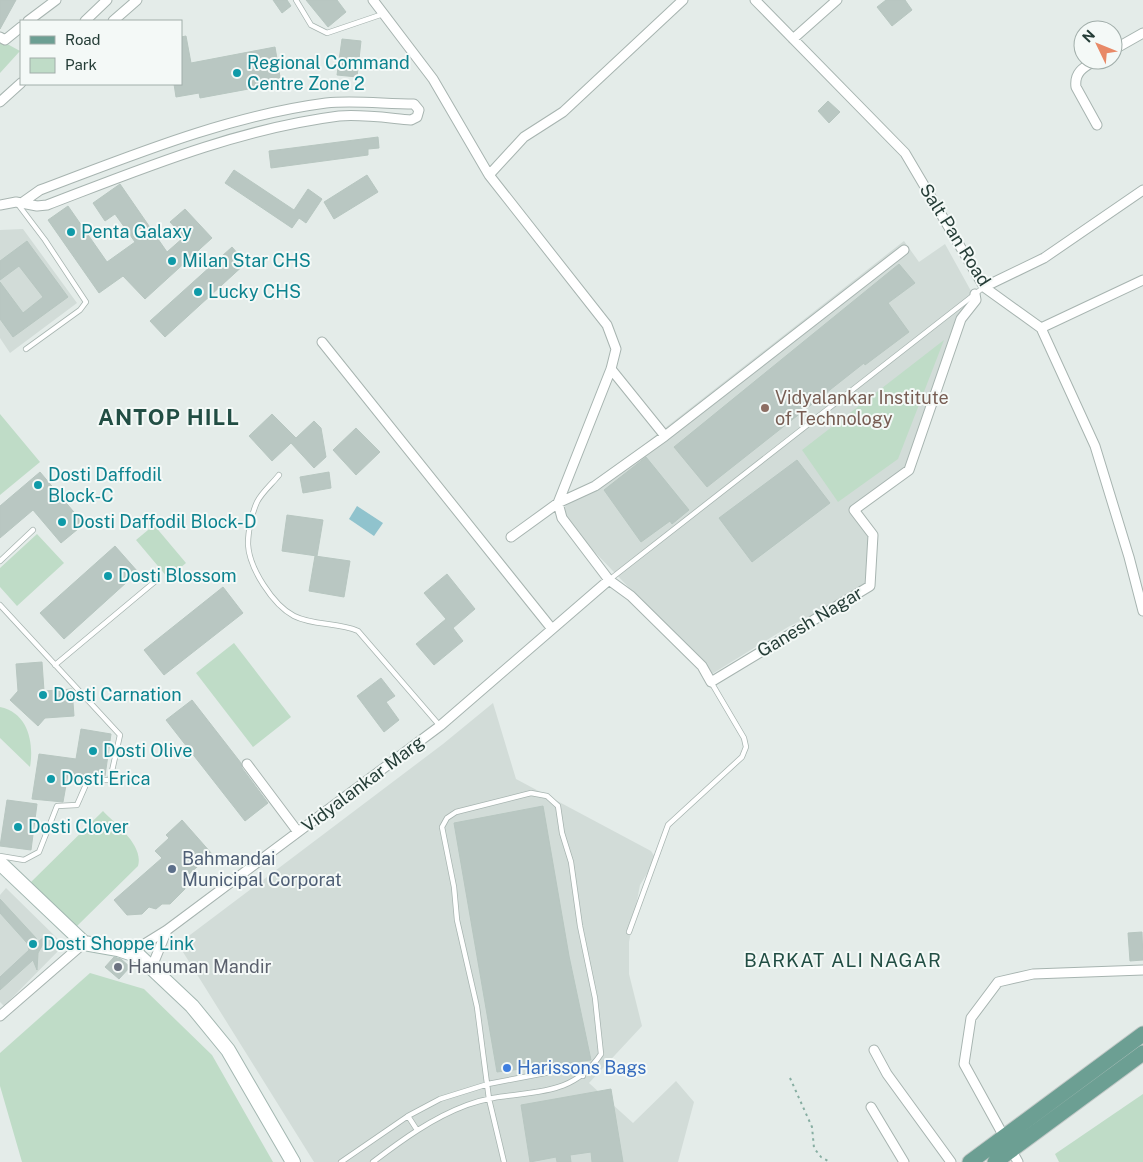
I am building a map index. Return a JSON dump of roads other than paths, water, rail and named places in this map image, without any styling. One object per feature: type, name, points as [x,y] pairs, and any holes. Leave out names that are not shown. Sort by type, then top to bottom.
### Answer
[{"type":"main road","points":[[0,863],[84,943],[139,956],[192,1006],[228,1050],[293,1162]]},
{"type":"main road","points":[[970,1162],[1002,1136],[1143,1034]]},
{"type":"main road","points":[[995,1162],[1014,1156],[1143,1053]]},
{"type":"street","points":[[86,20],[107,0]]},
{"type":"street","points":[[114,20],[137,0]]},
{"type":"street","points":[[373,0],[432,80],[489,175],[607,325],[616,349],[612,369],[558,503],[562,518],[609,580],[630,596],[702,666],[711,682]]},
{"type":"street","points":[[489,175],[524,137],[563,112],[683,0]]},
{"type":"street","name":"Salt Pan Road","points":[[755,0],[905,153],[984,287],[1041,328],[1095,446],[1129,557],[1143,611]]},
{"type":"street","points":[[793,39],[837,0]]},
{"type":"street","points":[[29,20],[53,1]]},
{"type":"street","points":[[0,37],[5,40],[20,28]]},
{"type":"street","points":[[1123,44],[1143,33]]},
{"type":"street","points":[[1081,70],[1078,72],[1075,80],[1076,87],[1098,125]]},
{"type":"street","points":[[0,102],[20,84]]},
{"type":"street","points":[[0,205],[20,202],[37,206],[47,205],[184,153],[268,130],[340,116],[411,120],[417,118],[419,110],[414,104],[328,103],[232,124],[172,140],[40,190],[20,202]]},
{"type":"street","points":[[232,124],[234,139]]},
{"type":"street","points":[[984,287],[1044,258],[1143,190]]},
{"type":"street","points":[[511,537],[558,503],[595,486],[665,436],[904,250]]},
{"type":"street","points":[[1041,328],[1143,280]]},
{"type":"street","name":"Ganesh Nagar","points":[[711,682],[870,586],[873,535],[854,510],[909,470],[961,319],[976,300],[975,294]]},
{"type":"street","points":[[322,342],[552,629]]},
{"type":"street","points":[[612,369],[665,436]]},
{"type":"street","name":"Vidyalankar Marg","points":[[130,953],[167,930],[440,726],[609,580]]},
{"type":"street","points":[[247,764],[298,832]]},
{"type":"street","points":[[151,969],[167,930]]},
{"type":"street","points":[[0,1016],[84,943]]},
{"type":"street","points":[[1014,1156],[964,1064],[971,1018],[998,982],[1033,974],[1143,970]]},
{"type":"street","points":[[874,1050],[887,1074],[951,1162]]},
{"type":"street","points":[[871,1107],[904,1162]]},
{"type":"lane","points":[[296,0],[311,26],[327,32],[383,14]]},
{"type":"lane","points":[[20,202],[86,302],[80,310],[26,349]]},
{"type":"lane","points":[[609,580],[984,287]]},
{"type":"lane","points":[[279,475],[258,500],[248,544],[255,566],[266,589],[283,609],[296,617],[312,622],[347,626],[358,631],[440,726]]},
{"type":"lane","points":[[0,561],[33,530]]},
{"type":"lane","points":[[55,665],[158,579]]},
{"type":"lane","points":[[0,605],[120,735],[110,780],[88,780],[77,805],[57,806],[39,852],[24,860],[0,856]]},
{"type":"lane","points":[[629,932],[668,825],[742,756],[746,747],[744,738],[711,682]]},
{"type":"lane","points":[[373,1162],[417,1130],[443,1115],[469,1104],[489,1100],[555,1090],[583,1076],[602,1054],[595,998],[580,926],[571,862],[562,833],[558,806],[548,796],[530,793],[456,812],[447,818],[442,827],[454,887],[457,920],[477,1007],[489,1100],[504,1162]]},
{"type":"lane","points":[[341,1162],[408,1116],[440,1099],[488,1084],[566,1069],[583,1076]]},
{"type":"lane","points":[[408,1116],[417,1130]]},
{"type":"water","points":[[357,506],[383,523],[374,536],[349,519]]},
{"type":"place","name":"Regional Command Centre Zone 2","points":[[237,73]]},
{"type":"place","name":"Penta Galaxy","points":[[71,232]]},
{"type":"place","name":"Milan Star CHS","points":[[172,261]]},
{"type":"place","name":"Lucky CHS","points":[[198,292]]},
{"type":"place","name":"Vidyalankar Institute of Technology","points":[[765,408]]},
{"type":"place","name":"Dosti Daffodil Block-C","points":[[38,485]]},
{"type":"place","name":"Dosti Daffodil Block-D","points":[[62,522]]},
{"type":"place","name":"Dosti Blossom","points":[[108,576]]},
{"type":"place","name":"Dosti Carnation","points":[[43,695]]},
{"type":"place","name":"Dosti Olive","points":[[93,751]]},
{"type":"place","name":"Dosti Erica","points":[[51,779]]},
{"type":"place","name":"Dosti Clover","points":[[18,827]]},
{"type":"place","name":"Bahmandai Municipal Corporat","points":[[172,869]]},
{"type":"place","name":"Dosti Shoppe Link","points":[[33,944]]},
{"type":"place","name":"Hanuman Mandir","points":[[118,967]]},
{"type":"place","name":"Harissons Bags","points":[[507,1068]]},
{"type":"district","name":"ANTOP HILL","points":[[169,417]]},
{"type":"district","name":"BARKAT ALI NAGAR","points":[[843,960]]}]
